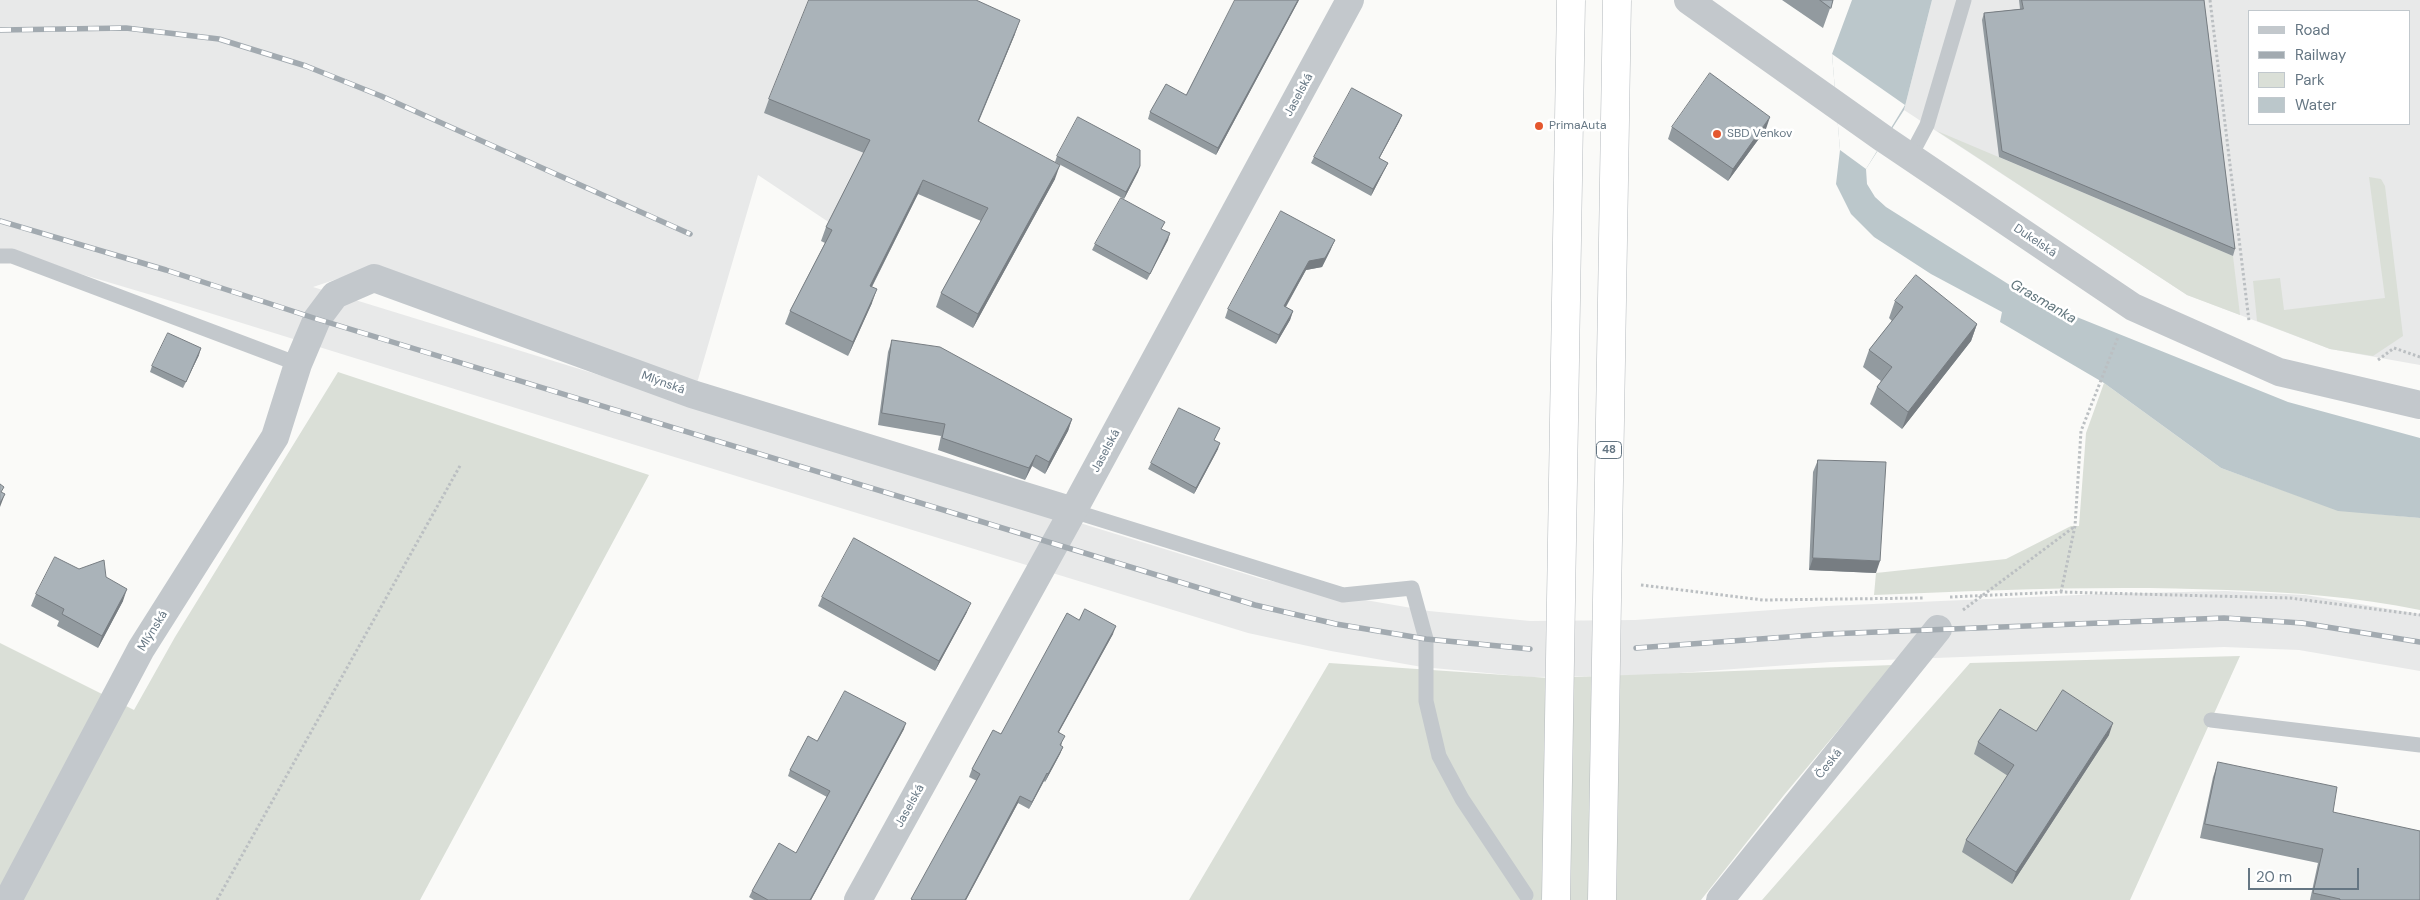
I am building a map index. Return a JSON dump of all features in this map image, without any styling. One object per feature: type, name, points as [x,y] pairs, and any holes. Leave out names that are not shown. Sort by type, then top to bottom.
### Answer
[{"type":"highway","points":[[1556,900],[1571,0]]},
{"type":"highway","name":"48","points":[[1602,900],[1617,0]]},
{"type":"street","name":"Jaselská","points":[[858,900],[1074,511],[1350,0]]},
{"type":"street","name":"Dukelská","points":[[1688,0],[1884,140],[2133,307],[2279,372],[2420,405]]},
{"type":"street","name":"Mlýnská","points":[[8,900],[141,649],[275,437],[298,364],[317,318],[335,295],[374,278],[692,394],[1074,511]]},
{"type":"street","name":"Česká","points":[[1720,900],[1938,629]]},
{"type":"lane","points":[[1910,157],[1928,125],[1964,0]]},
{"type":"lane","points":[[0,256],[12,256],[298,364]]},
{"type":"lane","points":[[1074,511],[1343,595],[1412,588],[1426,639],[1426,701],[1439,756],[1462,799],[1526,895]]},
{"type":"lane","points":[[2211,720],[2420,745]]},
{"type":"path","points":[[2210,0],[2249,324],[2240,321]]},
{"type":"path","points":[[2061,592],[2075,526],[2082,431],[2119,333]]},
{"type":"path","points":[[2375,362],[2394,348],[2420,357]]},
{"type":"path","points":[[217,900],[461,464]]},
{"type":"path","points":[[1938,629],[2075,526]]},
{"type":"path","points":[[1638,585],[1764,600],[1933,597]]},
{"type":"path","points":[[1943,597],[2061,592],[2290,598],[2420,615]]},
{"type":"shaded area","points":[[0,0],[951,0],[830,223],[758,175],[697,383],[376,266],[313,287],[1262,579],[1342,596],[1429,611],[1530,621],[1635,620],[1827,606],[2101,594],[2225,591],[2305,595],[2420,614],[2420,671],[2299,650],[2224,647],[1830,662],[1638,676],[1530,677],[1422,667],[1331,651],[1248,633],[0,250]]},
{"type":"shaded area","points":[[1932,0],[2420,0],[2420,365],[2330,349],[2187,295],[1904,110]]},
{"type":"green space","points":[[1937,131],[2233,256],[2240,315],[2187,295]]},
{"type":"green space","points":[[2369,177],[2381,179],[2385,186],[2403,336],[2373,356],[2330,349],[2257,321],[2253,281],[2280,278],[2284,310],[2385,298]]},
{"type":"green space","points":[[338,372],[649,475],[420,900],[0,900],[0,643],[134,710],[175,637]]},
{"type":"green space","points":[[2104,383],[2221,468],[2338,510],[2420,518],[2420,610],[2324,596],[2276,592],[2183,589],[2051,589],[1874,595],[1876,573],[2006,559],[2071,526],[2079,526],[2086,433]]},
{"type":"green space","points":[[2240,656],[2130,900],[1762,900],[1970,663]]},
{"type":"green space","points":[[1329,663],[1549,678],[1893,665],[1784,795],[1701,900],[1189,900]]},
{"type":"water","points":[[1852,0],[1932,0],[1904,110],[1866,169],[1867,184],[1875,197],[1886,207],[2032,299],[2288,402],[2420,438],[2420,518],[2338,511],[2221,468],[2104,383],[2000,322],[2002,312],[1931,274],[1874,237],[1851,214],[1836,184],[1840,150],[1832,54]]},
{"type":"pier","points":[[1832,54],[1905,105],[1866,169],[1840,150]]},
{"type":"building","points":[[809,0],[976,0],[1020,20],[978,121],[1060,165],[978,314],[941,293],[988,208],[923,180],[870,286],[877,289],[853,342],[790,311],[832,230],[826,227],[870,140],[769,99]]},
{"type":"building","points":[[1235,0],[1298,0],[1218,148],[1150,112],[1166,84],[1186,95]]},
{"type":"building","points":[[1820,0],[1833,0],[1831,8]]},
{"type":"building","points":[[2022,0],[2204,0],[2235,249],[2002,151],[1984,13],[2023,9]]},
{"type":"building","name":"SBD Venkov","points":[[1710,73],[1770,117],[1733,169],[1672,127]]},
{"type":"building","points":[[1352,88],[1402,115],[1379,158],[1388,163],[1373,189],[1314,157]]},
{"type":"building","points":[[1078,117],[1140,150],[1140,166],[1126,192],[1057,156]]},
{"type":"building","points":[[1121,198],[1165,222],[1161,229],[1170,233],[1150,274],[1095,244]]},
{"type":"building","points":[[1281,211],[1335,240],[1325,258],[1309,261],[1284,306],[1293,311],[1279,335],[1228,309]]},
{"type":"building","points":[[1916,275],[1977,324],[1908,412],[1877,387],[1892,367],[1869,350],[1903,307],[1895,301]]},
{"type":"building","points":[[168,333],[201,348],[186,382],[152,366]]},
{"type":"building","points":[[892,340],[940,347],[1072,419],[1049,462],[1036,455],[1029,468],[942,438],[945,424],[882,413]]},
{"type":"building","points":[[1179,408],[1220,428],[1214,440],[1220,443],[1196,488],[1151,463]]},
{"type":"building","points":[[1818,460],[1886,462],[1880,561],[1813,558]]},
{"type":"building","points":[[0,484],[4,487],[1,492],[5,494],[0,503]]},
{"type":"building","points":[[854,538],[971,603],[939,661],[822,597]]},
{"type":"building","points":[[55,557],[79,569],[104,560],[106,577],[127,589],[102,636],[62,614],[64,609],[36,594]]},
{"type":"building","points":[[1085,609],[1116,626],[1058,732],[1065,736],[1060,745],[1063,747],[1032,802],[1020,796],[965,900],[911,899],[980,774],[972,769],[993,730],[1001,734],[1067,613],[1079,620]]},
{"type":"building","points":[[2063,690],[2113,723],[2016,872],[1966,840],[2014,765],[1978,742],[2000,709],[2036,731]]},
{"type":"building","points":[[845,691],[906,723],[810,900],[768,900],[752,891],[779,843],[796,853],[830,791],[790,770],[808,736],[817,741]]},
{"type":"building","points":[[2218,762],[2337,787],[2333,812],[2420,831],[2420,900],[2340,900],[2313,893],[2323,849],[2205,824]]},
{"type":"railway","points":[[0,30],[126,28],[219,39],[306,66],[381,96],[690,234]]},
{"type":"railway","points":[[0,221],[166,270],[317,319],[1255,605],[1336,624],[1426,639],[1530,649]]},
{"type":"railway","points":[[1636,648],[1828,634],[2224,618],[2302,623],[2420,642]]},
{"type":"place","name":"PrimaAuta","points":[[1539,126]]},
{"type":"place","name":"SBD Venkov","points":[[1717,134]]},
{"type":"water label","name":"Grasmanka","points":[[2043,302]]}]
